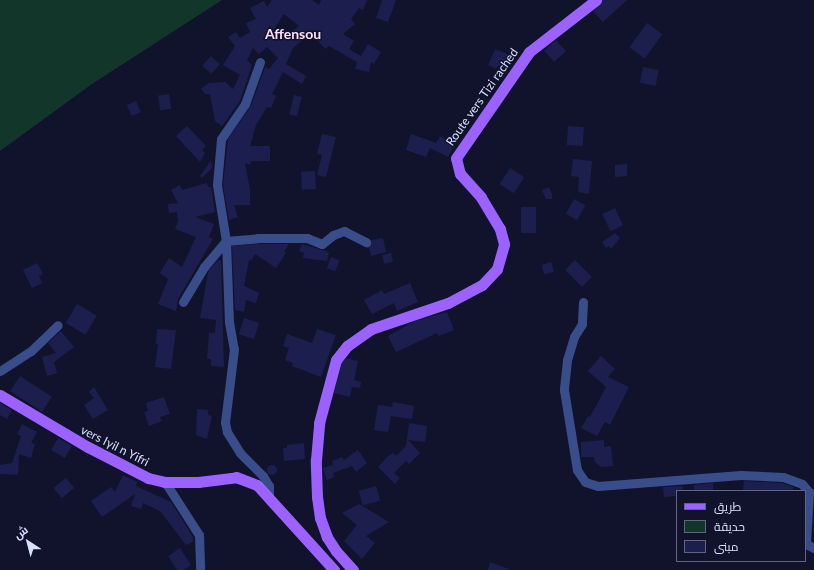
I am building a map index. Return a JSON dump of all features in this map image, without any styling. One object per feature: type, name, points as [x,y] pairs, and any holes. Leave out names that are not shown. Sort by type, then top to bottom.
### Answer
[{"type":"main road","name":"Route vers Tizi rached","points":[[354,570],[336,551],[327,537],[320,518],[317,497],[316,460],[319,423],[336,360],[347,346],[371,329],[448,303],[482,285],[497,269],[504,244],[500,229],[481,197],[460,174],[456,158],[529,52],[596,0]]},
{"type":"main road","name":"vers Iγil n Yifri","points":[[0,395],[116,462],[148,478],[165,482],[198,482],[236,477],[257,485],[269,496],[299,533],[334,570]]},
{"type":"street","points":[[260,62],[245,104],[222,139],[217,185],[226,241],[229,322],[234,349],[225,422],[227,432],[240,453],[263,476],[269,486],[269,496]]},
{"type":"street","points":[[184,302],[204,268],[226,241],[258,238],[306,238],[320,244],[344,231],[366,242]]},
{"type":"street","points":[[583,302],[582,324],[574,337],[567,360],[564,390],[577,470],[585,482],[598,486],[740,475],[783,477],[802,484],[809,492],[806,542],[808,546],[814,548]]},
{"type":"street","points":[[0,371],[31,352],[58,326]]},
{"type":"street","points":[[165,482],[199,535],[200,570]]},
{"type":"green space","points":[[0,0],[222,0],[92,84],[0,151]]},
{"type":"building","points":[[272,0],[312,0],[319,5],[321,0],[367,0],[363,10],[359,8],[351,19],[355,24],[343,34],[354,41],[349,49],[361,56],[368,44],[381,52],[374,64],[371,62],[369,72],[355,69],[357,62],[329,46],[325,49],[311,33],[293,48],[286,64],[306,76],[302,84],[283,72],[272,94],[276,96],[271,108],[267,107],[256,125],[250,146],[270,146],[270,161],[251,161],[250,165],[245,163],[250,190],[250,205],[234,205],[238,217],[229,220],[223,185],[228,139],[251,106],[265,67],[269,69],[278,58],[267,47],[259,54],[253,48],[247,60],[252,65],[240,101],[222,126],[215,121],[210,94],[205,94],[201,89],[209,83],[225,82],[233,89],[240,75],[223,65],[235,46],[228,37],[236,32],[240,38],[250,32],[246,23],[256,19],[250,8],[264,1],[267,7]],"holes":[[[284,14],[299,26],[286,36],[271,33]]]},
{"type":"building","points":[[382,0],[396,0],[388,22],[376,18]]},
{"type":"building","points":[[603,0],[627,0],[603,22],[593,11]]},
{"type":"building","points":[[647,23],[662,34],[645,58],[629,47]]},
{"type":"building","points":[[556,40],[566,51],[554,62],[544,51]]},
{"type":"building","points":[[495,49],[514,57],[510,67],[506,66],[504,69],[498,66],[496,69],[488,65]]},
{"type":"building","points":[[211,56],[220,64],[211,74],[202,66]]},
{"type":"building","points":[[643,67],[659,70],[656,86],[640,83]]},
{"type":"building","points":[[169,94],[171,109],[160,110],[158,96]]},
{"type":"building","points":[[294,95],[302,97],[297,116],[289,114]]},
{"type":"building","points":[[136,101],[141,112],[132,116],[127,105]]},
{"type":"building","points":[[187,126],[206,146],[202,150],[205,153],[200,162],[176,136]]},
{"type":"building","points":[[568,126],[584,127],[583,146],[567,145]]},
{"type":"building","points":[[322,134],[336,137],[326,177],[317,175],[322,155],[317,154]]},
{"type":"building","points":[[411,134],[436,143],[440,136],[455,144],[448,157],[430,148],[426,157],[406,150]]},
{"type":"building","points":[[573,159],[592,161],[589,194],[578,192],[579,177],[571,176]]},
{"type":"building","points":[[211,160],[212,168],[202,178],[200,176]]},
{"type":"building","points":[[627,164],[627,176],[615,177],[615,165]]},
{"type":"building","points":[[510,168],[524,177],[514,193],[500,184]]},
{"type":"building","points":[[315,171],[316,189],[302,190],[301,172]]},
{"type":"building","points":[[207,183],[208,187],[211,187],[215,212],[195,217],[214,224],[209,237],[213,239],[178,299],[176,311],[158,304],[168,279],[160,273],[169,258],[182,267],[196,237],[175,229],[178,221],[177,212],[169,213],[168,204],[178,203],[171,190],[180,185],[182,190]]},
{"type":"building","points":[[549,187],[552,194],[552,199],[546,199],[542,190]]},
{"type":"building","points":[[574,199],[585,205],[577,220],[566,214]]},
{"type":"building","points":[[521,207],[536,207],[536,233],[521,233]]},
{"type":"building","points":[[615,208],[623,225],[610,231],[602,214]]},
{"type":"building","points":[[615,233],[620,238],[611,249],[609,246],[606,248],[602,242]]},
{"type":"building","points":[[383,238],[386,252],[371,256],[369,247],[372,240]]},
{"type":"building","points":[[289,244],[284,252],[286,253],[276,268],[255,254],[251,261],[249,260],[244,286],[259,293],[256,303],[246,300],[244,312],[235,310],[232,246]]},
{"type":"building","points":[[302,244],[329,252],[327,261],[303,258],[304,253],[299,251]]},
{"type":"building","points":[[391,253],[393,262],[384,264],[382,255]]},
{"type":"building","points":[[331,257],[339,260],[335,271],[327,268]]},
{"type":"building","points":[[218,260],[221,261],[224,367],[211,366],[211,359],[207,359],[209,333],[215,333],[216,320],[200,318],[209,270]]},
{"type":"building","points":[[575,260],[592,277],[582,287],[565,270]]},
{"type":"building","points":[[551,262],[554,272],[544,274],[541,265]]},
{"type":"building","points":[[37,263],[43,274],[39,276],[42,283],[32,288],[23,270]]},
{"type":"building","points":[[410,283],[418,302],[397,311],[394,303],[372,314],[364,300],[382,290],[384,294]]},
{"type":"building","points":[[77,304],[97,316],[85,335],[66,323]]},
{"type":"building","points":[[447,312],[454,330],[439,336],[437,333],[396,352],[388,336],[415,321]]},
{"type":"building","points":[[244,318],[259,323],[254,339],[239,334]]},
{"type":"building","points":[[157,329],[176,330],[171,369],[155,367],[158,344],[156,344]]},
{"type":"building","points":[[317,329],[336,335],[321,377],[292,366],[293,363],[285,360],[289,348],[283,346],[287,334],[312,343]]},
{"type":"building","points":[[61,331],[74,347],[54,362],[57,373],[47,376],[42,357],[56,353],[48,343]]},
{"type":"building","points":[[601,356],[615,369],[608,377],[629,387],[610,425],[605,422],[597,436],[581,428],[588,416],[590,417],[606,387],[588,371]]},
{"type":"building","points":[[346,358],[358,361],[354,380],[361,382],[360,388],[352,387],[350,397],[334,393],[342,363]]},
{"type":"building","points":[[20,376],[52,397],[42,412],[10,391]]},
{"type":"building","points":[[94,387],[108,410],[93,419],[84,405],[94,398],[89,392]]},
{"type":"building","points":[[164,397],[170,414],[160,417],[162,421],[149,426],[144,412],[148,411],[146,403]]},
{"type":"building","points":[[393,402],[414,406],[412,419],[391,416],[388,432],[374,430],[378,405],[392,407]]},
{"type":"building","points":[[0,403],[12,410],[7,419],[0,415]]},
{"type":"building","points":[[197,409],[208,410],[208,415],[212,416],[207,439],[196,435]]},
{"type":"building","points":[[409,423],[427,426],[425,442],[408,440],[420,453],[409,464],[406,461],[394,473],[400,478],[395,484],[378,467],[388,456],[393,453],[396,456],[406,446]]},
{"type":"building","points":[[22,424],[37,432],[31,443],[35,444],[31,458],[19,454],[18,475],[0,474],[0,465],[12,463],[21,436],[17,434]]},
{"type":"building","points":[[58,438],[72,446],[65,458],[51,450]]},
{"type":"building","points":[[604,440],[604,447],[611,446],[613,466],[601,467],[595,462],[594,457],[581,457],[581,442]]},
{"type":"building","points":[[304,443],[305,459],[284,461],[283,448],[287,448],[287,445]]},
{"type":"building","points":[[358,450],[367,463],[356,472],[352,466],[333,473],[334,477],[327,480],[323,468],[333,465],[332,461],[342,457],[344,460]]},
{"type":"building","points":[[270,465],[274,465],[276,466],[276,474],[270,475],[267,472],[267,468]]},
{"type":"building","points":[[123,475],[137,482],[136,486],[171,502],[193,537],[193,542],[186,545],[160,511],[143,503],[141,509],[131,506],[135,494],[102,517],[91,501],[111,487],[115,492]]},
{"type":"building","points":[[66,478],[74,488],[62,498],[54,488]]},
{"type":"building","points":[[744,481],[782,483],[793,487],[793,490],[743,490]]},
{"type":"building","points":[[713,483],[713,490],[694,490],[694,485]]},
{"type":"building","points":[[376,486],[380,500],[363,505],[359,491]]},
{"type":"building","points":[[682,486],[683,490],[676,490],[676,496],[664,497],[663,487]]},
{"type":"building","points":[[359,504],[389,522],[366,536],[375,543],[362,559],[344,541],[357,525],[342,513]]},
{"type":"building","points":[[180,548],[191,565],[184,570],[177,570],[168,556]]},
{"type":"building","points":[[490,562],[509,569],[509,570],[488,570]]},
{"type":"district","name":"Affensou","points":[[293,34]]}]
